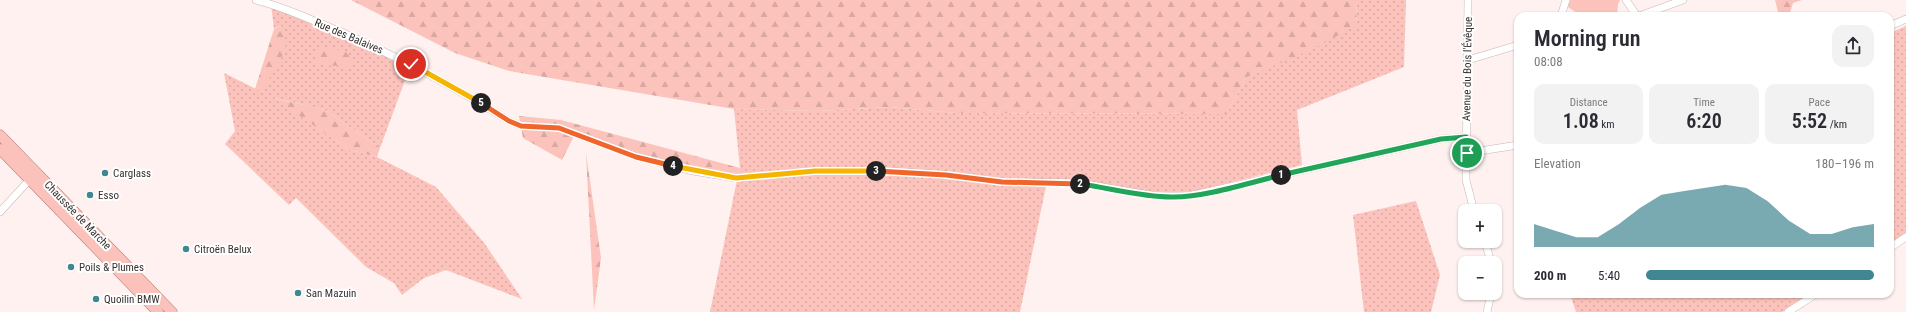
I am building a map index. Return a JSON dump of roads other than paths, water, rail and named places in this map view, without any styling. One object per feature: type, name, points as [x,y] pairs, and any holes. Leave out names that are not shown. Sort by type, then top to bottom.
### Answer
[{"type":"main road","name":"Chaussée de Marche","points":[[0,135],[33,176],[158,312]]},
{"type":"main road","name":"Chaussée de Marche","points":[[0,149],[33,176],[172,312]]},
{"type":"street","name":"Rue des Balaives","points":[[256,0],[301,15],[385,51],[432,74],[509,121],[521,126],[559,128],[636,157],[693,171],[736,178],[815,171],[888,171],[946,175],[1002,182],[1078,183],[1155,196],[1184,197],[1441,139],[1466,137]]},
{"type":"street","name":"Avenue du Bois l'Évêque","points":[[1468,0],[1466,180],[1472,204]]},
{"type":"street","points":[[1562,12],[1566,0]]},
{"type":"street","points":[[1626,0],[1635,12]]},
{"type":"street","points":[[1649,12],[1683,0]]},
{"type":"street","points":[[1894,24],[1906,19]]},
{"type":"street","points":[[1468,60],[1514,46]]},
{"type":"street","points":[[1467,153],[1514,146]]},
{"type":"street","points":[[0,212],[33,176]]},
{"type":"street","points":[[1894,245],[1906,237]]},
{"type":"street","points":[[1788,312],[1810,298]]},
{"type":"street","points":[[1487,312],[1490,300]]},
{"type":"place","name":"Carglass","points":[[105,173]]},
{"type":"place","name":"Esso","points":[[90,195]]},
{"type":"place","name":"Citroën Belux","points":[[186,249]]},
{"type":"place","name":"Poils & Plumes","points":[[71,267]]},
{"type":"place","name":"San Mazuin","points":[[298,293]]},
{"type":"place","name":"Quoilin BMW","points":[[96,299]]}]
